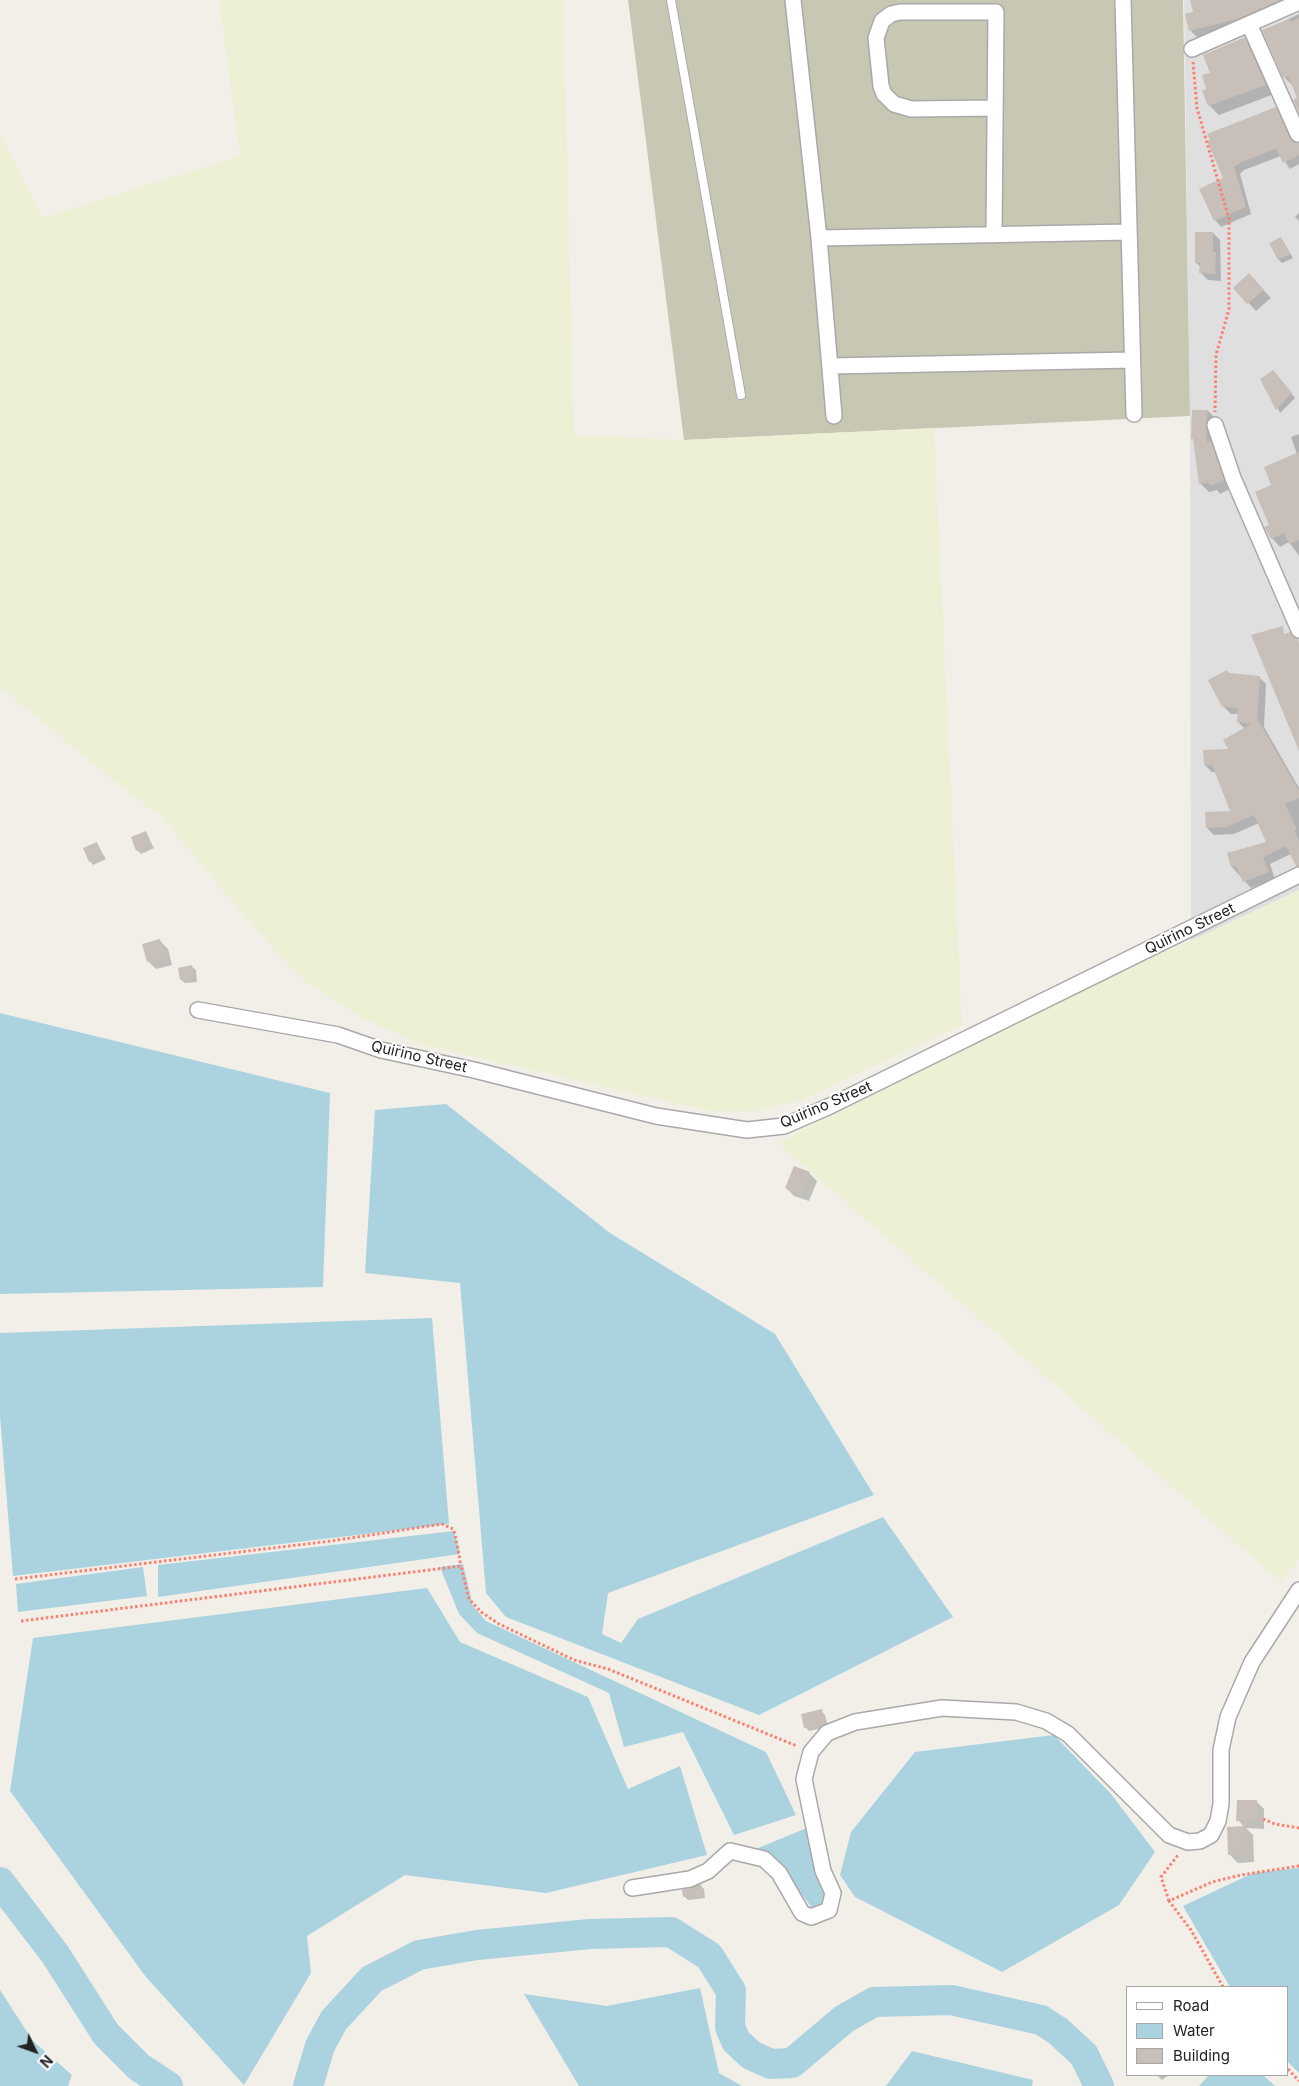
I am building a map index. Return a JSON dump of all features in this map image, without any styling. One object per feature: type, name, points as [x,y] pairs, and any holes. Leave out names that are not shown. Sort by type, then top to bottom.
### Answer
[{"type":"street","points":[[793,0],[819,238],[834,416]]},
{"type":"street","points":[[1123,0],[1134,414]]},
{"type":"street","points":[[1192,49],[1299,2]]},
{"type":"street","points":[[994,235],[996,12],[954,6],[900,12],[891,14],[882,21],[876,38],[884,94],[894,104],[911,109],[995,108]]},
{"type":"street","points":[[1248,24],[1298,134]]},
{"type":"street","points":[[819,238],[1129,232]]},
{"type":"street","points":[[830,366],[1132,360]]},
{"type":"street","points":[[1215,425],[1233,478],[1299,630]]},
{"type":"street","name":"Quirino Street","points":[[198,1010],[338,1035],[381,1050],[474,1070],[656,1116],[747,1130],[784,1126],[830,1106],[1299,875]]},
{"type":"street","points":[[632,1888],[690,1879],[708,1871],[730,1851],[764,1859],[779,1873],[792,1899],[802,1913],[811,1917],[829,1910],[833,1893],[823,1871],[804,1779],[811,1752],[827,1733],[855,1722],[942,1708],[1016,1712],[1046,1722],[1068,1734],[1169,1835],[1188,1842],[1200,1841],[1211,1835],[1218,1821],[1221,1804],[1221,1750],[1228,1717],[1252,1662],[1299,1590]]},
{"type":"lane","points":[[671,0],[741,395]]},
{"type":"path","points":[[1192,49],[1197,108],[1229,220],[1229,309],[1216,355],[1215,425]]},
{"type":"path","points":[[15,1579],[331,1541],[442,1524],[453,1529],[456,1534],[469,1599],[481,1612],[499,1624],[574,1660],[608,1669],[811,1752]]},
{"type":"path","points":[[21,1621],[461,1566]]},
{"type":"path","points":[[1263,1819],[1299,1828]]},
{"type":"path","points":[[1188,1842],[1161,1877],[1169,1901],[1190,1930],[1222,1986]]},
{"type":"path","points":[[1169,1901],[1212,1882],[1241,1875],[1299,1866]]},
{"type":"path","points":[[1289,2070],[1299,2081]]},
{"type":"shaded area","points":[[219,0],[563,0],[574,435],[684,440],[934,428],[962,1025],[799,1101],[755,1111],[710,1111],[418,1044],[359,1016],[303,980],[254,927],[160,815],[134,797],[0,687],[0,135],[42,218],[240,156]]},
{"type":"shaded area","points":[[628,0],[1183,0],[1190,416],[684,440]]},
{"type":"shaded area","points":[[1184,0],[1299,0],[1299,890],[1191,941],[1190,416]]},
{"type":"shaded area","points":[[1299,890],[1299,1559],[1281,1582],[778,1143],[1062,994],[1191,941]]},
{"type":"water","points":[[0,1013],[330,1093],[323,1287],[0,1294]]},
{"type":"water","points":[[446,1104],[610,1233],[775,1334],[874,1495],[608,1593],[602,1634],[621,1643],[638,1619],[883,1517],[953,1617],[759,1715],[506,1617],[486,1593],[460,1283],[365,1273],[375,1110]]},
{"type":"water","points":[[432,1318],[449,1524],[13,1576],[0,1416],[0,1333]]},
{"type":"water","points":[[454,1531],[460,1554],[158,1597],[158,1565]]},
{"type":"water","points":[[463,1564],[473,1606],[486,1621],[766,1752],[796,1815],[734,1835],[683,1732],[624,1747],[609,1693],[477,1633],[459,1614],[440,1567]]},
{"type":"water","points":[[143,1567],[147,1596],[18,1612],[16,1584]]},
{"type":"water","points":[[427,1588],[460,1642],[588,1697],[628,1789],[680,1766],[707,1855],[546,1893],[405,1875],[307,1936],[311,1973],[244,2085],[146,1977],[10,1791],[33,1638]]},
{"type":"water","points":[[1054,1735],[1111,1794],[1155,1852],[1119,1905],[1002,1972],[855,1897],[840,1875],[851,1832],[915,1752]]},
{"type":"water","points":[[821,1822],[822,1863],[833,1896],[815,1911],[786,1876],[751,1851]]},
{"type":"water","points":[[1299,1868],[1299,2073],[1289,2063],[1289,1986],[1229,1986],[1183,1906],[1253,1873]]},
{"type":"water","points":[[700,1988],[719,2073],[742,2086],[579,2086],[524,1994],[607,2006]]},
{"type":"water","points":[[0,1990],[33,2041],[72,2075],[68,2086],[0,2086]]},
{"type":"water","points":[[912,2051],[1033,2080],[1032,2086],[886,2086]]},
{"type":"water","points":[[1208,2076],[1264,2076],[1275,2086],[1199,2086]]},
{"type":"building","points":[[1190,0],[1280,0],[1237,19],[1189,31],[1185,14],[1193,12]]},
{"type":"building","points":[[1299,18],[1299,113],[1293,100],[1297,98],[1288,76],[1283,78],[1262,30],[1290,19],[1291,22]]},
{"type":"building","points":[[1245,37],[1266,85],[1208,106],[1202,91],[1206,89],[1202,75],[1210,73],[1203,55]]},
{"type":"building","points":[[1276,107],[1290,138],[1299,143],[1299,155],[1283,163],[1276,148],[1234,167],[1246,207],[1214,221],[1199,189],[1223,178],[1207,141],[1210,140],[1207,134]]},
{"type":"building","points":[[1195,232],[1213,232],[1213,252],[1216,252],[1215,274],[1199,273],[1200,263],[1195,263]]},
{"type":"building","points":[[1281,237],[1290,254],[1278,260],[1269,243]]},
{"type":"building","points":[[1249,273],[1264,290],[1247,304],[1233,288]]},
{"type":"building","points":[[1273,370],[1292,393],[1276,410],[1260,379]]},
{"type":"building","points":[[1192,410],[1208,410],[1206,424],[1207,442],[1211,441],[1224,480],[1211,486],[1209,483],[1199,484],[1193,439],[1191,439]]},
{"type":"building","points":[[1299,452],[1299,540],[1289,544],[1284,533],[1271,539],[1264,527],[1269,525],[1255,492],[1271,485],[1264,467]]},
{"type":"building","points":[[1283,626],[1284,634],[1290,632],[1298,639],[1299,644],[1299,751],[1251,635]]},
{"type":"building","points":[[1227,670],[1229,673],[1260,676],[1257,721],[1299,791],[1299,798],[1285,804],[1297,829],[1294,830],[1299,841],[1299,866],[1296,866],[1286,846],[1263,857],[1269,872],[1243,882],[1236,866],[1231,867],[1227,853],[1266,842],[1254,815],[1226,827],[1206,828],[1205,812],[1230,811],[1212,765],[1204,765],[1203,750],[1228,749],[1223,740],[1251,724],[1237,722],[1238,708],[1222,707],[1208,680]]},
{"type":"building","points":[[146,831],[152,845],[136,851],[131,837]]},
{"type":"building","points":[[97,842],[103,856],[89,862],[83,848]]},
{"type":"building","points":[[160,939],[165,957],[147,962],[142,944]]},
{"type":"building","points":[[192,965],[194,978],[180,980],[178,968]]},
{"type":"building","points":[[794,1166],[810,1172],[801,1194],[785,1188]]},
{"type":"building","points":[[822,1709],[825,1724],[804,1728],[801,1714]]},
{"type":"building","points":[[1237,1800],[1257,1800],[1256,1821],[1236,1821]]},
{"type":"building","points":[[1245,1826],[1247,1854],[1228,1855],[1227,1827]]},
{"type":"building","points":[[701,1884],[702,1895],[683,1897],[682,1890]]},
{"type":"waterway","points":[[0,1882],[55,1954],[106,2034],[139,2067],[168,2086]]},
{"type":"waterway","points":[[308,2086],[320,2046],[334,2020],[372,1979],[419,1955],[477,1945],[590,1934],[671,1932],[709,1956],[731,1991],[730,2027],[736,2041],[751,2055],[771,2064],[792,2063],[844,2019],[874,2002],[951,2000],[1041,2020],[1058,2031],[1084,2055],[1099,2086]]}]
